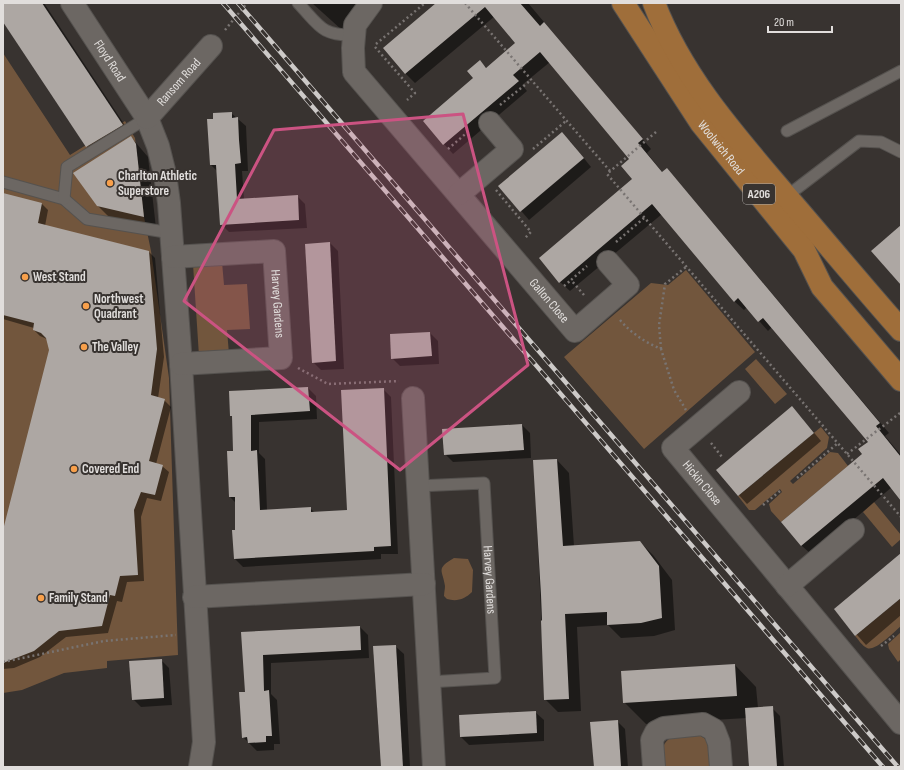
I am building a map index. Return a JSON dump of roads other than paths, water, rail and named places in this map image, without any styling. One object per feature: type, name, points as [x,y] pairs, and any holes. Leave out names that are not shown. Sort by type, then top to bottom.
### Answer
[{"type":"main road","name":"Woolwich Road","points":[[623,3],[701,123],[804,250],[822,287],[901,380]]},
{"type":"main road","name":"Woolwich Road","points":[[654,3],[686,68],[734,135],[901,330]]},
{"type":"street","name":"Floyd Road","points":[[72,3],[147,118]]},
{"type":"street","name":"Gallon Close","points":[[371,3],[355,25],[354,72],[575,331],[628,285],[608,262]]},
{"type":"street","name":"Ransom Road","points":[[147,118],[211,46]]},
{"type":"street","points":[[147,118],[158,146],[165,174],[173,257],[204,742],[200,767]]},
{"type":"street","points":[[459,194],[512,149],[487,119]]},
{"type":"street","name":"Harvey Gardens","points":[[173,257],[274,251],[281,358],[180,364]]},
{"type":"street","name":"Hickin Close","points":[[739,392],[672,448],[901,723]]},
{"type":"street","points":[[413,398],[434,767]]},
{"type":"street","points":[[787,586],[853,530]]},
{"type":"street","points":[[194,597],[424,584]]},
{"type":"street","points":[[654,767],[652,740],[656,732],[664,728],[703,724],[714,730],[720,744],[721,767]]},
{"type":"lane","points":[[298,3],[325,32],[338,35],[354,35]]},
{"type":"lane","points":[[787,131],[901,71]]},
{"type":"lane","points":[[64,199],[67,167],[147,118]]},
{"type":"lane","points":[[786,196],[810,176],[860,141],[881,142],[901,152]]},
{"type":"lane","points":[[3,182],[64,199],[87,219],[171,233]]},
{"type":"lane","name":"Harvey Gardens","points":[[418,486],[484,483],[495,678],[430,682]]},
{"type":"railway","points":[[223,3],[883,767]]},
{"type":"railway","points":[[238,3],[898,767]]},
{"type":"place","name":"Charlton Athletic Superstore","points":[[110,183]]},
{"type":"place","name":"West Stand","points":[[25,277]]},
{"type":"place","name":"Northwest Quadrant","points":[[86,306]]},
{"type":"place","name":"The Valley","points":[[84,347]]},
{"type":"place","name":"Covered End","points":[[74,469]]},
{"type":"place","name":"Family Stand","points":[[41,598]]}]
